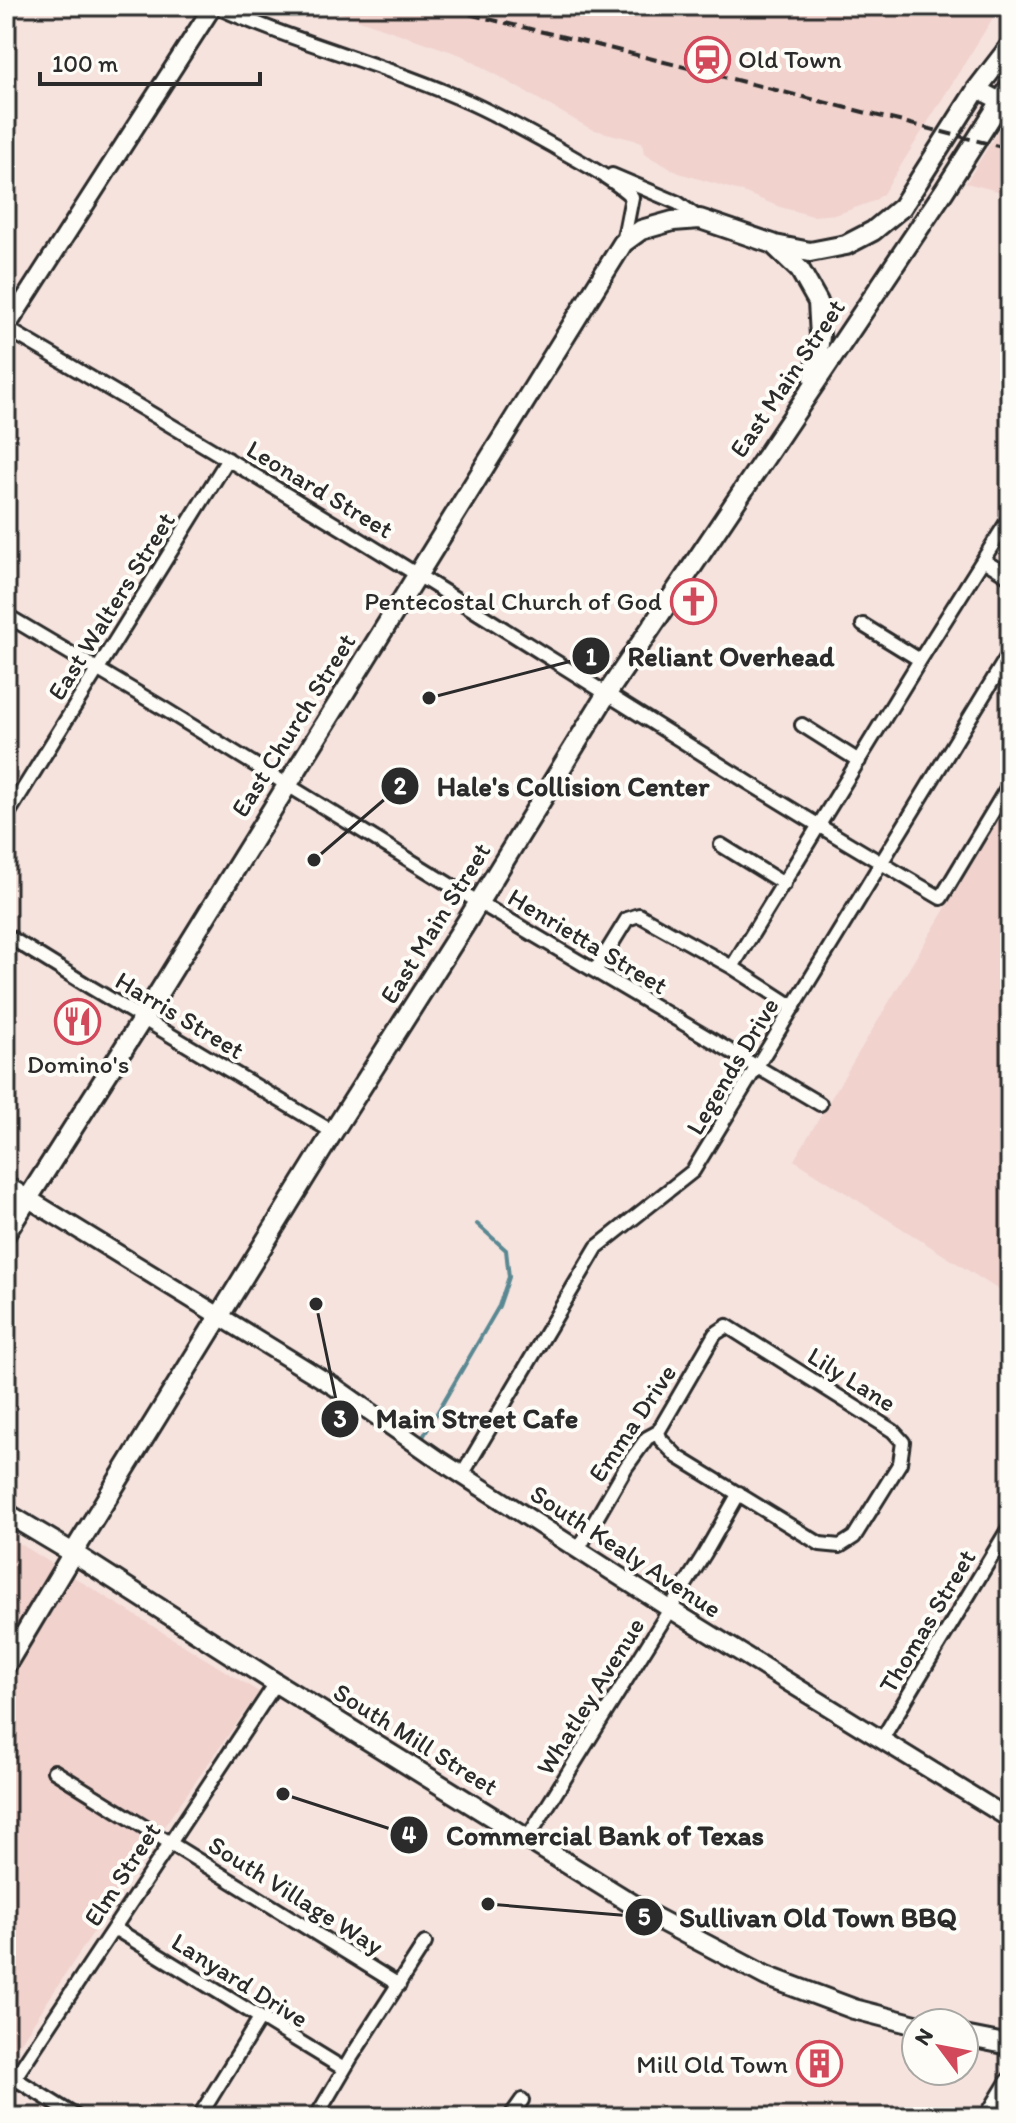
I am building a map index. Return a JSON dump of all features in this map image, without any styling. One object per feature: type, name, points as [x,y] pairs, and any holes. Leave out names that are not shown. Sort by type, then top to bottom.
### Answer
[{"type":"main road","points":[[623,243],[641,230],[673,221],[700,219],[773,244],[810,252],[846,245],[873,231],[902,207],[977,89],[1010,46]]},
{"type":"main road","name":"East Main Street","points":[[6,1665],[606,695],[1007,98]]},
{"type":"main road","name":"East Church Street","points":[[6,1233],[143,1018],[623,243]]},
{"type":"main road","points":[[773,244],[800,270],[818,302],[820,336],[813,386]]},
{"type":"main road","name":"South Mill Street","points":[[6,1513],[650,1915],[766,1976],[854,2009],[900,2021]]},
{"type":"main road","points":[[980,2039],[1010,2045]]},
{"type":"street","points":[[6,328],[214,6],[472,104],[615,181],[632,197],[623,243]]},
{"type":"street","points":[[977,89],[1007,98]]},
{"type":"street","points":[[597,171],[678,203],[700,219]]},
{"type":"street","name":"Leonard Street","points":[[6,328],[228,459],[606,695],[941,898],[1010,783]]},
{"type":"street","name":"East Walters Street","points":[[6,817],[228,459]]},
{"type":"street","points":[[732,967],[1010,517]]},
{"type":"street","points":[[983,560],[1010,577]]},
{"type":"street","name":"Henrietta Street","points":[[6,615],[479,902],[820,1104]]},
{"type":"street","points":[[863,625],[920,660]]},
{"type":"street","name":"Legends Drive","points":[[462,1475],[597,1247],[693,1171],[1010,652]]},
{"type":"street","points":[[802,725],[859,761]]},
{"type":"street","points":[[721,845],[784,884]]},
{"type":"street","points":[[595,971],[627,919],[639,915],[732,967],[794,1007]]},
{"type":"street","name":"Harris Street","points":[[6,935],[333,1132]]},
{"type":"street","name":"South Kealy Avenue","points":[[6,1185],[335,1387],[462,1475],[670,1609],[1010,1819]]},
{"type":"street","name":"Emma Drive","points":[[578,1550],[626,1467],[647,1438],[658,1432],[715,1334],[727,1326]]},
{"type":"street","name":"Lily Lane","points":[[658,1432],[661,1440],[678,1457],[820,1544],[840,1546],[854,1537],[900,1463],[903,1442],[893,1431],[727,1326]]},
{"type":"street","name":"Whatley Avenue","points":[[527,1839],[739,1493]]},
{"type":"street","name":"Thomas Street","points":[[882,1739],[1010,1526]]},
{"type":"street","name":"Elm Street","points":[[6,2091],[10,2076],[114,1928],[276,1683]]},
{"type":"street","name":"South Village Way","points":[[54,1771],[399,1985]]},
{"type":"street","name":"Lanyard Drive","points":[[114,1928],[344,2069]]},
{"type":"street","points":[[316,2117],[425,1943]]},
{"type":"street","points":[[199,2117],[260,2018]]},
{"type":"street","points":[[10,2076],[77,2117]]},
{"type":"street","points":[[988,2117],[1010,2081]]},
{"type":"street","points":[[510,2117],[522,2100]]},
{"type":"shaded area","points":[[327,6],[971,6],[996,13],[883,194],[874,201],[838,214],[813,216],[679,173],[644,154],[642,142],[591,129],[461,55]]},
{"type":"shaded area","points":[[1000,128],[1010,131],[1010,194],[966,183]]},
{"type":"shaded area","points":[[1007,806],[1010,808],[1010,1297],[794,1160]]},
{"type":"shaded area","points":[[6,1535],[259,1692],[150,1846],[7,2063]]},
{"type":"waterway","points":[[423,1437],[499,1306],[509,1277],[506,1250],[477,1224]]},
{"type":"railway","points":[[435,6],[1010,149]]},
{"type":"place","name":"Old Town","points":[[707,59]]},
{"type":"place","name":"Pentecostal Church of God","points":[[693,601]]},
{"type":"place","name":"Reliant Overhead","points":[[429,698]]},
{"type":"place","name":"Hale's Collision Center","points":[[314,860]]},
{"type":"place","name":"Domino's","points":[[78,1021]]},
{"type":"place","name":"Main Street Cafe","points":[[316,1304]]},
{"type":"place","name":"Commercial Bank of Texas","points":[[283,1794]]},
{"type":"place","name":"Sullivan Old Town BBQ","points":[[488,1904]]},
{"type":"place","name":"Mill Old Town","points":[[819,2064]]}]
